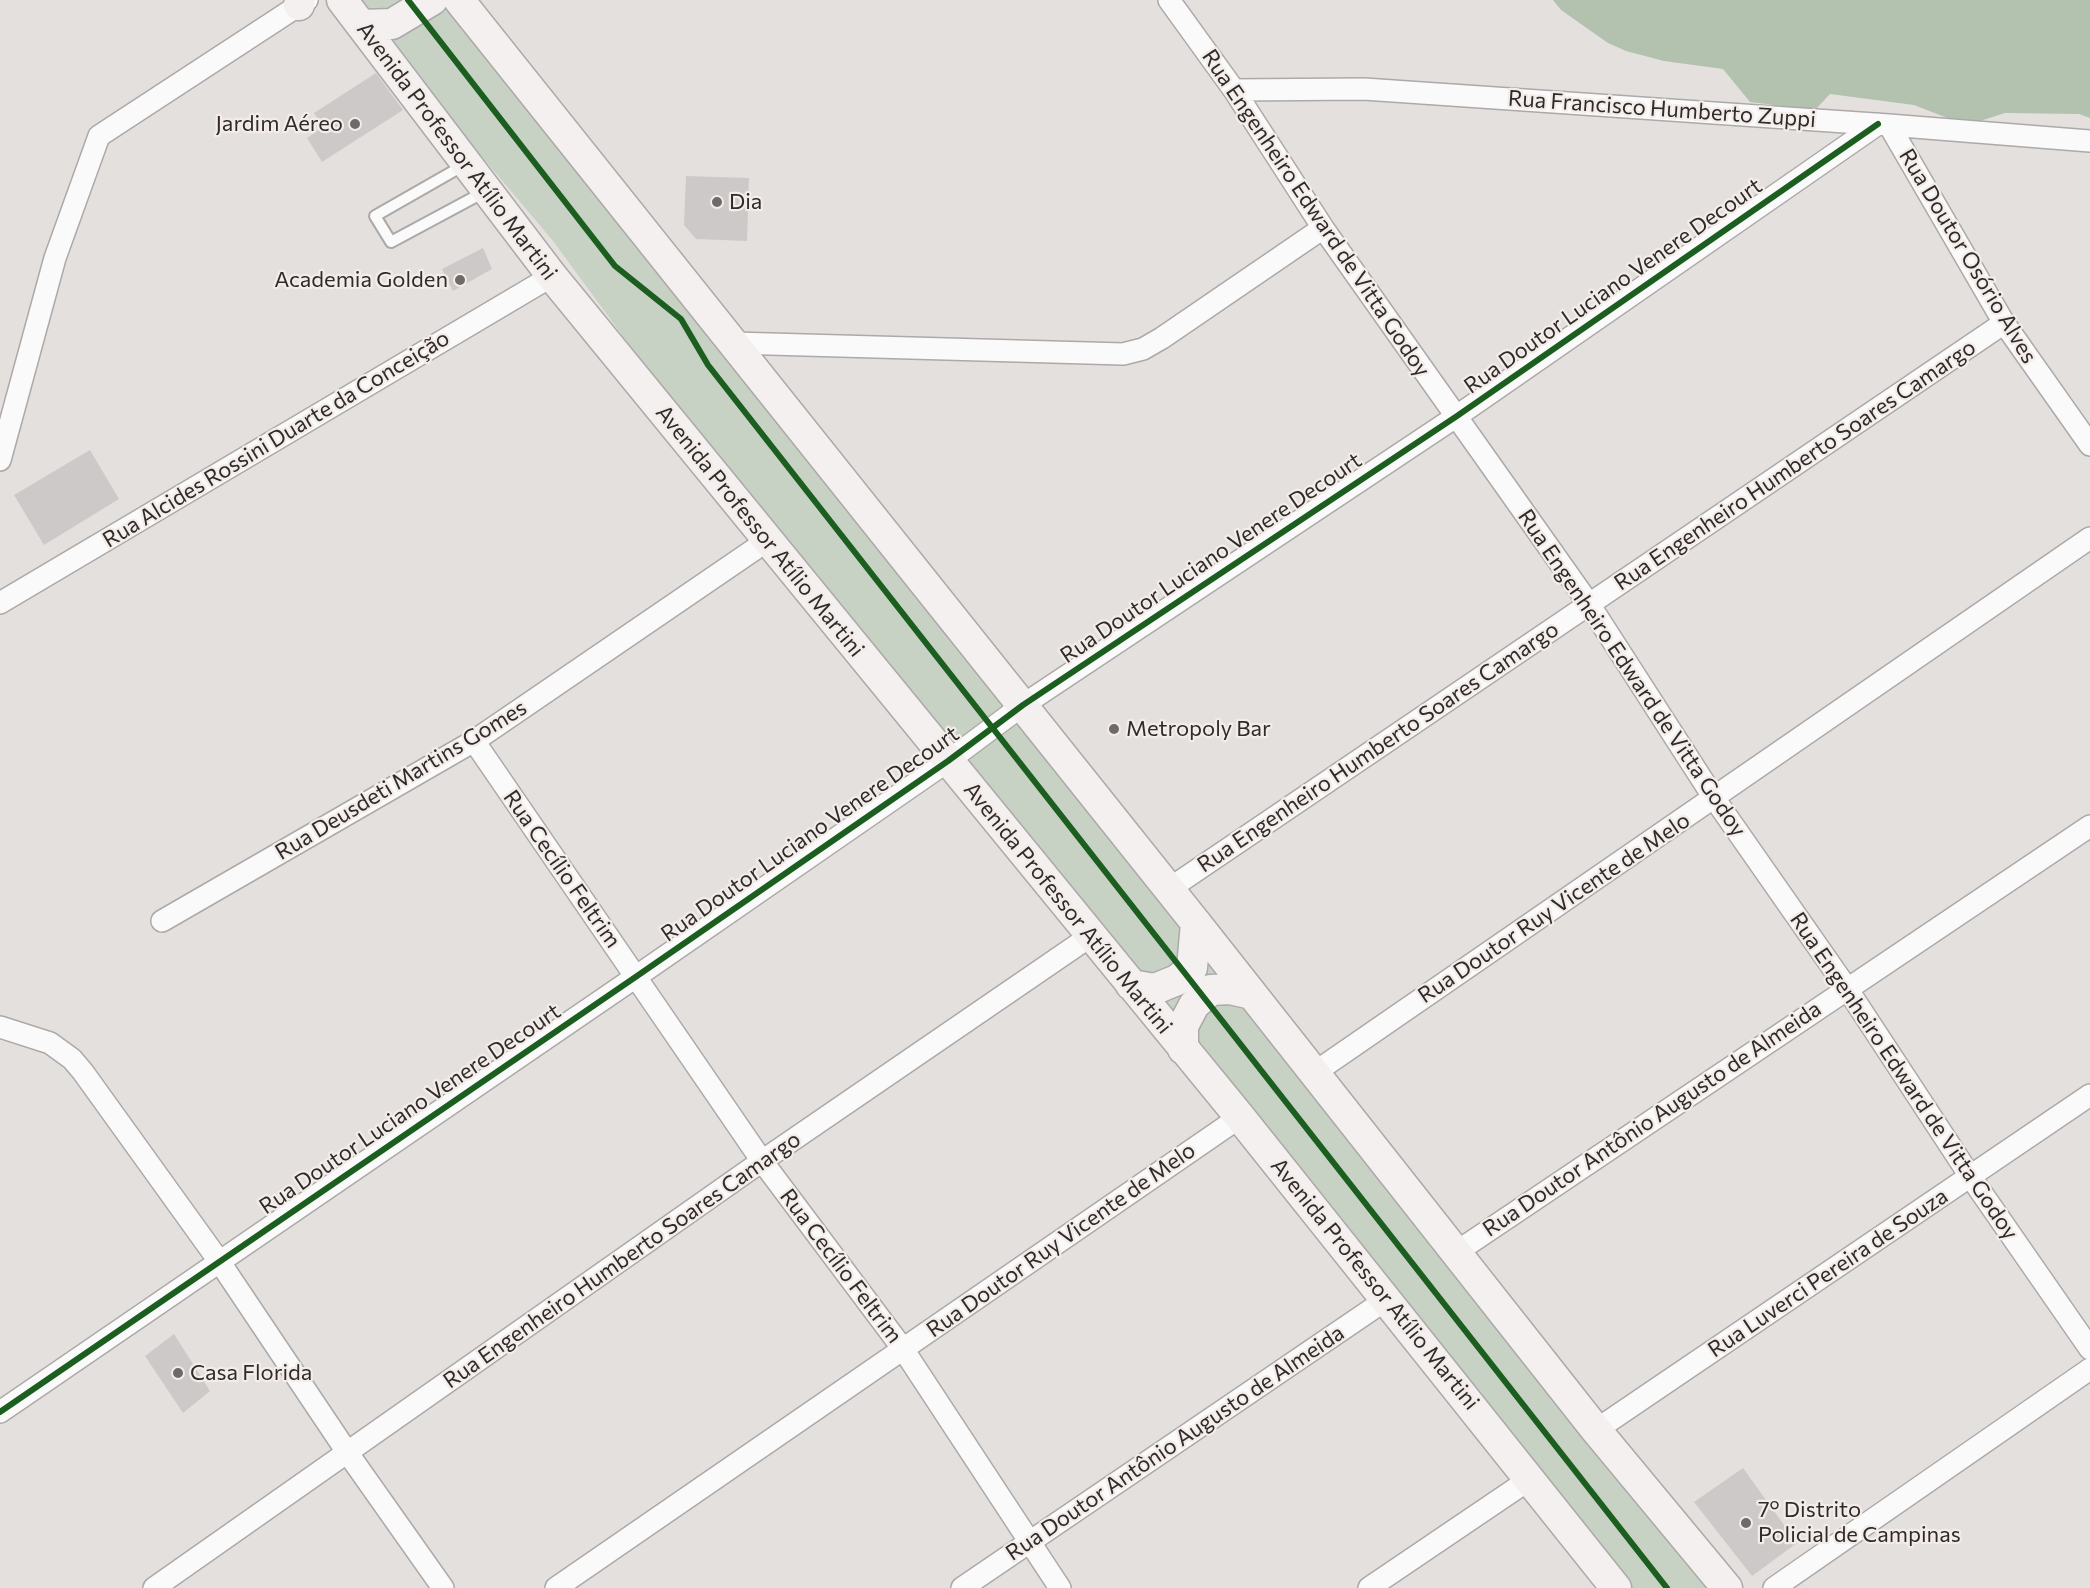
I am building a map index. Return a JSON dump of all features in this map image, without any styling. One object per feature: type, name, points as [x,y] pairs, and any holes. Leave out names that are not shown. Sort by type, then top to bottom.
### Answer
[{"type":"main road","name":"Avenida Professor Atílio Martini","points":[[342,0],[552,276],[1240,1117],[1616,1588]]},
{"type":"main road","points":[[361,25],[392,24],[432,0]]},
{"type":"main road","points":[[459,0],[480,12],[734,343],[1196,923],[1596,1431],[1727,1588]]},
{"type":"main road","points":[[1131,985],[1155,989],[1177,980],[1192,968],[1196,923]]},
{"type":"main road","points":[[1183,1049],[1183,1026],[1194,1005],[1211,990],[1230,989],[1252,994]]},
{"type":"street","name":"Rua Engenheiro Edward de Vitta Godoy","points":[[1169,0],[1234,90],[1323,228],[1589,604],[1714,798],[1846,987],[1970,1176],[2090,1349]]},
{"type":"street","points":[[0,460],[55,258],[99,136],[302,2]]},
{"type":"street","name":"Rua Francisco Humberto Zuppi","points":[[1234,90],[1364,89],[1884,124],[2090,141]]},
{"type":"street","name":"Rua Doutor Osório Alves","points":[[1884,124],[2004,323],[2090,445]]},
{"type":"street","name":"Rua Doutor Luciano Venere Decourt","points":[[0,1412],[637,976],[948,761],[1023,705],[1457,416],[1884,124]]},
{"type":"street","points":[[734,343],[1124,354],[1143,349],[1161,338],[1323,228]]},
{"type":"street","name":"Rua Alcides Rossini Duarte da Conceição","points":[[0,603],[552,276]]},
{"type":"street","name":"Rua Engenheiro Humberto Soares Camargo","points":[[1169,889],[2004,323]]},
{"type":"street","name":"Rua Doutor Ruy Vicente de Melo","points":[[1314,1072],[2090,538]]},
{"type":"street","name":"Rua Deusdeti Martins Gomes","points":[[162,921],[474,741],[755,549]]},
{"type":"street","name":"Rua Cecílio Feltrim","points":[[474,741],[762,1161],[903,1349],[1060,1588]]},
{"type":"street","name":"Rua Doutor Antônio Augusto de Almeida","points":[[1455,1253],[1846,987],[2090,826]]},
{"type":"street","name":"Rua Engenheiro Humberto Soares Camargo","points":[[154,1588],[762,1161],[1092,935]]},
{"type":"street","points":[[0,1027],[37,1036],[72,1059],[219,1261],[347,1452],[443,1588]]},
{"type":"street","name":"Rua Luverci Pereira de Souza","points":[[1596,1431],[2090,1095]]},
{"type":"street","name":"Rua Doutor Ruy Vicente de Melo","points":[[556,1588],[1240,1117]]},
{"type":"street","name":"Rua Doutor Antônio Augusto de Almeida","points":[[963,1588],[1387,1299]]},
{"type":"street","points":[[1774,1588],[2090,1369]]},
{"type":"street","points":[[1369,1588],[1530,1479]]},
{"type":"lane","points":[[466,164],[375,216],[391,242],[486,191]]},
{"type":"green space","points":[[350,0],[452,0],[1723,1588],[1627,1588],[663,391],[553,241]]},
{"type":"green space","points":[[1553,0],[2090,0],[2090,118],[2079,114],[2005,113],[1980,121],[1950,119],[1914,105],[1830,94],[1815,110],[1750,102],[1723,69],[1664,61],[1626,51],[1608,43],[1561,10]]},
{"type":"building","name":"Jardim Aéreo","points":[[376,73],[403,110],[322,162],[307,138],[323,127],[314,113]]},
{"type":"building","name":"Dia","points":[[686,176],[749,178],[747,241],[696,239],[684,225]]},
{"type":"building","name":"Academia Golden","points":[[483,248],[492,269],[453,291],[442,269]]},
{"type":"building","points":[[90,450],[119,499],[44,545],[14,495]]},
{"type":"building","name":"Casa Florida","points":[[174,1334],[210,1391],[183,1413],[145,1356]]},
{"type":"building","name":"7º Distrito Policial de Campinas","points":[[1743,1468],[1797,1543],[1752,1576],[1694,1502]]},
{"type":"cycle path","points":[[408,0],[615,266],[681,319],[708,365],[1667,1588]]},
{"type":"cycle path","points":[[0,1412],[637,976],[948,761],[1023,705],[1457,416],[1878,124]]},
{"type":"place","name":"Jardim Aéreo","points":[[355,124]]},
{"type":"place","name":"Dia","points":[[717,202]]},
{"type":"place","name":"Academia Golden","points":[[460,280]]},
{"type":"place","name":"Metropoly Bar","points":[[1114,729]]},
{"type":"place","name":"Casa Florida","points":[[178,1373]]},
{"type":"place","name":"7º Distrito Policial de Campinas","points":[[1746,1523]]}]
